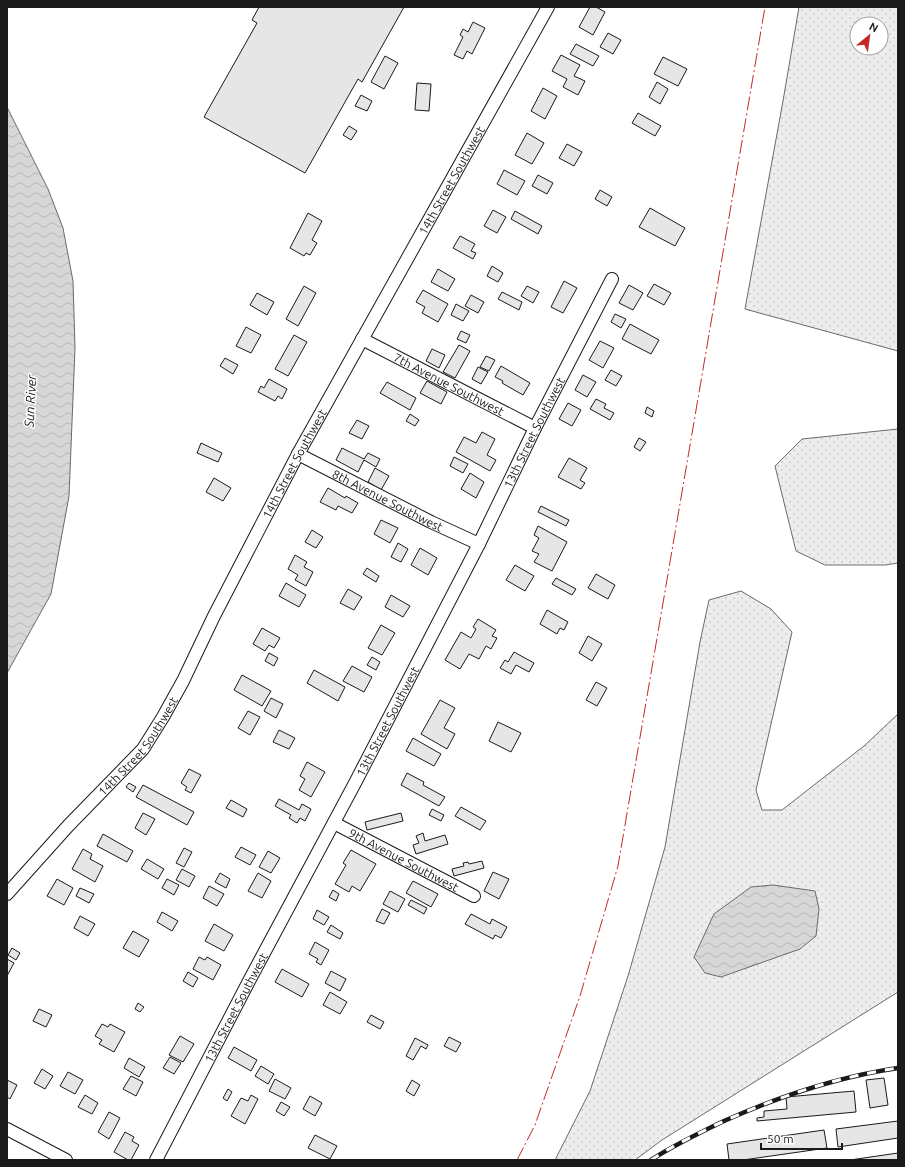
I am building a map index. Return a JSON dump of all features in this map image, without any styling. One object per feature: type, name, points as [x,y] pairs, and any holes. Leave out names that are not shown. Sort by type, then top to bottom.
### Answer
[{"type":"street","name":"14th Street Southwest","points":[[7,894],[68,826],[143,749],[163,717],[183,681],[214,616],[298,454],[548,7]]},
{"type":"street","name":"13th Street Southwest","points":[[156,1160],[479,544],[535,428],[612,280]]},
{"type":"street","name":"7th Avenue Southwest","points":[[362,340],[535,428]]},
{"type":"street","name":"8th Avenue Southwest","points":[[298,454],[431,522],[479,544]]},
{"type":"street","name":"9th Avenue Southwest","points":[[334,823],[474,896]]},
{"type":"street","points":[[7,1129],[66,1160]]},
{"type":"shaded area","points":[[799,7],[898,7],[898,351],[745,309]]},
{"type":"shaded area","points":[[898,429],[898,563],[885,565],[825,565],[796,551],[775,466],[802,439]]},
{"type":"shaded area","points":[[741,591],[771,609],[792,632],[756,790],[762,810],[782,810],[864,746],[898,714],[898,992],[662,1140],[635,1160],[555,1160],[590,1091],[628,976],[665,847],[700,642],[709,600]]},
{"type":"water","name":"Sun River","points":[[7,107],[48,189],[63,228],[73,281],[75,348],[69,496],[51,594],[7,673]]},
{"type":"water","points":[[773,885],[815,891],[819,909],[816,936],[800,949],[721,977],[705,973],[694,957],[714,914],[751,887]]},
{"type":"building","points":[[259,7],[404,7],[362,82],[358,79],[305,173],[204,117],[257,23],[252,20]]},
{"type":"building","points":[[590,7],[596,7],[605,12],[593,35],[579,27]]},
{"type":"building","points":[[473,22],[485,28],[472,54],[467,51],[463,59],[454,55],[463,37],[460,35],[463,29],[468,32]]},
{"type":"building","points":[[608,33],[621,40],[613,54],[600,47]]},
{"type":"building","points":[[576,44],[599,56],[593,66],[570,54]]},
{"type":"building","points":[[561,55],[580,65],[574,76],[585,81],[578,95],[563,87],[567,79],[552,71]]},
{"type":"building","points":[[385,56],[398,63],[384,89],[371,82]]},
{"type":"building","points":[[663,57],[687,69],[678,86],[654,74]]},
{"type":"building","points":[[657,82],[668,89],[660,104],[649,97]]},
{"type":"building","points":[[417,83],[431,84],[429,111],[415,110]]},
{"type":"building","points":[[543,88],[557,96],[545,119],[531,111]]},
{"type":"building","points":[[361,95],[372,101],[367,111],[355,106]]},
{"type":"building","points":[[638,113],[661,126],[655,136],[632,123]]},
{"type":"building","points":[[349,126],[357,131],[351,140],[343,135]]},
{"type":"building","points":[[527,133],[544,143],[532,164],[515,155]]},
{"type":"building","points":[[567,144],[582,152],[574,166],[559,158]]},
{"type":"building","points":[[504,170],[525,181],[517,195],[497,184]]},
{"type":"building","points":[[538,175],[553,183],[547,194],[532,186]]},
{"type":"building","points":[[600,190],[612,197],[607,206],[595,199]]},
{"type":"building","points":[[650,208],[685,228],[675,246],[639,227]]},
{"type":"building","points":[[493,210],[506,217],[497,233],[484,226]]},
{"type":"building","points":[[515,211],[542,226],[538,234],[511,219]]},
{"type":"building","points":[[308,213],[322,221],[312,240],[317,243],[310,255],[306,253],[304,256],[290,248]]},
{"type":"building","points":[[460,236],[475,244],[471,251],[476,253],[473,259],[453,248]]},
{"type":"building","points":[[492,266],[503,273],[498,282],[487,276]]},
{"type":"building","points":[[438,269],[455,279],[448,291],[431,282]]},
{"type":"building","points":[[564,281],[577,288],[563,313],[551,307]]},
{"type":"building","points":[[654,284],[671,293],[664,305],[647,296]]},
{"type":"building","points":[[629,285],[643,293],[633,310],[619,303]]},
{"type":"building","points":[[304,286],[316,293],[298,326],[286,319]]},
{"type":"building","points":[[527,286],[539,292],[533,303],[521,296]]},
{"type":"building","points":[[423,290],[448,304],[438,322],[422,313],[425,307],[416,302]]},
{"type":"building","points":[[502,292],[522,302],[519,310],[498,299]]},
{"type":"building","points":[[257,293],[274,302],[267,315],[250,305]]},
{"type":"building","points":[[471,295],[484,302],[478,313],[465,306]]},
{"type":"building","points":[[456,304],[469,311],[463,321],[451,315]]},
{"type":"building","points":[[615,314],[626,319],[621,328],[611,322]]},
{"type":"building","points":[[630,324],[659,340],[651,354],[622,339]]},
{"type":"building","points":[[246,327],[261,335],[251,353],[236,346]]},
{"type":"building","points":[[461,331],[470,335],[466,343],[457,339]]},
{"type":"building","points":[[294,335],[307,342],[288,376],[275,369]]},
{"type":"building","points":[[600,341],[614,348],[603,368],[589,360]]},
{"type":"building","points":[[459,345],[470,351],[455,378],[443,372]]},
{"type":"building","points":[[432,349],[445,355],[439,368],[426,361]]},
{"type":"building","points":[[486,356],[495,360],[489,371],[480,367]]},
{"type":"building","points":[[225,358],[238,365],[233,374],[220,366]]},
{"type":"building","points":[[501,366],[530,383],[523,395],[502,383],[503,381],[495,377]]},
{"type":"building","points":[[478,367],[488,372],[481,384],[472,379]]},
{"type":"building","points":[[611,370],[622,376],[616,386],[605,380]]},
{"type":"building","points":[[583,375],[596,382],[587,397],[575,390]]},
{"type":"building","points":[[269,379],[287,389],[282,399],[278,396],[275,401],[258,392],[261,386],[264,388]]},
{"type":"building","points":[[427,381],[447,392],[441,404],[420,393]]},
{"type":"building","points":[[387,382],[416,398],[410,410],[380,393]]},
{"type":"building","points":[[596,399],[606,404],[604,408],[614,413],[610,420],[590,409]]},
{"type":"building","points":[[568,403],[581,410],[572,426],[559,419]]},
{"type":"building","points":[[647,407],[654,411],[652,417],[645,413]]},
{"type":"building","points":[[410,414],[419,420],[415,426],[406,421]]},
{"type":"building","points":[[357,420],[369,426],[362,439],[349,433]]},
{"type":"building","points":[[482,432],[495,439],[487,455],[496,460],[490,471],[456,452],[464,437],[476,443]]},
{"type":"building","points":[[639,438],[646,442],[640,451],[634,447]]},
{"type":"building","points":[[201,443],[222,453],[218,462],[197,453]]},
{"type":"building","points":[[342,448],[364,459],[368,453],[380,459],[376,467],[364,460],[358,472],[336,460]]},
{"type":"building","points":[[454,457],[468,464],[463,473],[450,466]]},
{"type":"building","points":[[569,458],[587,468],[580,480],[585,483],[581,489],[558,477]]},
{"type":"building","points":[[375,468],[389,476],[381,490],[368,482]]},
{"type":"building","points":[[470,473],[484,482],[476,498],[461,489]]},
{"type":"building","points":[[214,478],[231,488],[223,501],[206,492]]},
{"type":"building","points":[[328,488],[345,498],[346,496],[358,503],[352,513],[338,506],[336,510],[320,502]]},
{"type":"building","points":[[541,506],[569,520],[566,526],[538,512]]},
{"type":"building","points":[[381,520],[398,528],[390,543],[374,534]]},
{"type":"building","points":[[538,526],[567,542],[552,571],[534,562],[539,554],[532,551],[539,538],[534,535]]},
{"type":"building","points":[[312,530],[323,537],[316,548],[305,542]]},
{"type":"building","points":[[398,543],[408,549],[401,562],[391,557]]},
{"type":"building","points":[[420,548],[437,558],[428,575],[411,565]]},
{"type":"building","points":[[295,555],[307,562],[304,567],[313,572],[306,586],[295,580],[298,575],[288,569]]},
{"type":"building","points":[[515,565],[534,576],[525,591],[506,580]]},
{"type":"building","points":[[367,568],[379,576],[376,582],[363,574]]},
{"type":"building","points":[[596,574],[615,585],[608,599],[588,588]]},
{"type":"building","points":[[556,578],[576,589],[572,595],[552,584]]},
{"type":"building","points":[[286,583],[306,595],[299,607],[279,596]]},
{"type":"building","points":[[348,589],[362,597],[354,610],[340,603]]},
{"type":"building","points":[[391,595],[410,606],[403,617],[385,607]]},
{"type":"building","points":[[547,610],[568,622],[564,630],[560,628],[557,634],[540,624]]},
{"type":"building","points":[[478,619],[496,630],[492,636],[497,638],[491,649],[486,646],[479,659],[469,654],[460,669],[445,660],[461,632],[471,638],[476,629],[473,627]]},
{"type":"building","points":[[381,625],[395,633],[382,655],[368,648]]},
{"type":"building","points":[[262,628],[280,638],[274,648],[269,645],[265,651],[253,644]]},
{"type":"building","points":[[588,636],[602,644],[592,661],[579,653]]},
{"type":"building","points":[[514,652],[534,663],[529,672],[516,665],[511,674],[500,668],[505,660],[508,662]]},
{"type":"building","points":[[269,653],[278,658],[274,666],[265,661]]},
{"type":"building","points":[[372,657],[380,662],[376,670],[367,665]]},
{"type":"building","points":[[352,666],[372,677],[364,692],[343,681]]},
{"type":"building","points":[[314,670],[345,687],[338,701],[307,683]]},
{"type":"building","points":[[242,675],[271,691],[262,706],[234,690]]},
{"type":"building","points":[[596,682],[607,688],[597,706],[586,700]]},
{"type":"building","points":[[271,698],[283,704],[276,718],[264,711]]},
{"type":"building","points":[[440,700],[455,708],[444,728],[455,734],[447,749],[421,734]]},
{"type":"building","points":[[248,711],[260,717],[250,735],[238,728]]},
{"type":"building","points":[[498,722],[521,733],[511,752],[489,741]]},
{"type":"building","points":[[279,730],[295,738],[289,749],[273,742]]},
{"type":"building","points":[[413,738],[441,754],[434,766],[406,751]]},
{"type":"building","points":[[307,762],[325,772],[311,797],[299,790],[305,779],[300,776]]},
{"type":"building","points":[[189,769],[201,775],[191,793],[185,790],[187,787],[181,783]]},
{"type":"building","points":[[407,773],[424,782],[423,785],[445,797],[439,806],[401,785]]},
{"type":"building","points":[[129,783],[136,787],[133,792],[126,787]]},
{"type":"building","points":[[143,785],[194,812],[187,825],[136,797]]},
{"type":"building","points":[[279,799],[299,810],[302,804],[311,809],[305,821],[300,818],[297,823],[289,818],[291,815],[275,806]]},
{"type":"building","points":[[231,800],[247,809],[243,817],[226,808]]},
{"type":"building","points":[[461,807],[486,821],[480,830],[455,816]]},
{"type":"building","points":[[432,809],[444,815],[441,821],[429,815]]},
{"type":"building","points":[[143,813],[155,819],[146,835],[135,828]]},
{"type":"building","points":[[401,813],[403,821],[367,830],[365,822]]},
{"type":"building","points":[[423,833],[425,841],[445,835],[448,844],[416,854],[413,845],[419,843],[416,836]]},
{"type":"building","points":[[103,834],[133,851],[127,862],[97,846]]},
{"type":"building","points":[[241,847],[256,855],[250,865],[235,857]]},
{"type":"building","points":[[184,848],[192,852],[184,867],[176,863]]},
{"type":"building","points":[[83,849],[92,854],[90,859],[103,866],[95,882],[72,869]]},
{"type":"building","points":[[351,850],[376,864],[360,891],[352,886],[349,892],[335,884],[346,865],[343,863]]},
{"type":"building","points":[[268,851],[280,858],[271,873],[259,867]]},
{"type":"building","points":[[147,859],[164,869],[158,879],[141,869]]},
{"type":"building","points":[[482,861],[484,868],[454,876],[452,869],[464,866],[463,863],[468,862],[469,864]]},
{"type":"building","points":[[182,869],[195,876],[189,887],[176,880]]},
{"type":"building","points":[[493,872],[509,879],[499,899],[484,891]]},
{"type":"building","points":[[220,873],[230,879],[226,888],[215,882]]},
{"type":"building","points":[[258,873],[271,881],[262,898],[248,891]]},
{"type":"building","points":[[57,879],[73,888],[64,905],[47,896]]},
{"type":"building","points":[[167,879],[179,885],[174,895],[162,888]]},
{"type":"building","points":[[413,881],[438,894],[431,907],[406,893]]},
{"type":"building","points":[[209,886],[224,894],[217,906],[203,898]]},
{"type":"building","points":[[80,888],[94,894],[89,903],[76,896]]},
{"type":"building","points":[[333,890],[339,894],[336,901],[329,897]]},
{"type":"building","points":[[390,891],[405,899],[398,912],[383,904]]},
{"type":"building","points":[[411,900],[427,908],[424,914],[408,905]]},
{"type":"building","points":[[382,909],[390,913],[384,924],[376,921]]},
{"type":"building","points":[[317,910],[329,917],[324,925],[313,919]]},
{"type":"building","points":[[162,912],[178,921],[172,931],[157,922]]},
{"type":"building","points":[[471,914],[490,924],[492,919],[507,927],[501,938],[495,935],[493,939],[465,924]]},
{"type":"building","points":[[80,916],[95,924],[88,936],[74,928]]},
{"type":"building","points":[[214,924],[233,935],[224,951],[205,941]]},
{"type":"building","points":[[331,925],[343,933],[340,939],[327,932]]},
{"type":"building","points":[[133,931],[149,940],[139,957],[123,948]]},
{"type":"building","points":[[315,942],[329,950],[321,965],[316,962],[318,959],[309,954]]},
{"type":"building","points":[[12,948],[20,953],[16,960],[8,955]]},
{"type":"building","points":[[199,957],[205,960],[207,957],[221,965],[213,980],[193,969]]},
{"type":"building","points":[[7,959],[14,963],[7,976]]},
{"type":"building","points":[[282,969],[309,984],[302,997],[275,982]]},
{"type":"building","points":[[331,971],[346,979],[340,991],[325,983]]},
{"type":"building","points":[[188,972],[198,978],[193,987],[183,981]]},
{"type":"building","points":[[330,992],[347,1002],[340,1014],[323,1005]]},
{"type":"building","points":[[138,1003],[144,1007],[140,1012],[135,1009]]},
{"type":"building","points":[[39,1009],[52,1015],[46,1027],[33,1021]]},
{"type":"building","points":[[371,1015],[384,1022],[380,1029],[367,1022]]},
{"type":"building","points":[[102,1024],[108,1027],[110,1024],[125,1032],[114,1052],[99,1044],[102,1040],[95,1036]]},
{"type":"building","points":[[180,1036],[194,1044],[183,1062],[169,1055]]},
{"type":"building","points":[[449,1037],[461,1043],[456,1052],[444,1046]]},
{"type":"building","points":[[415,1038],[428,1045],[426,1049],[421,1046],[413,1060],[406,1056]]},
{"type":"building","points":[[234,1047],[257,1060],[251,1071],[228,1058]]},
{"type":"building","points":[[170,1057],[181,1063],[174,1074],[163,1068]]},
{"type":"building","points":[[129,1058],[145,1067],[139,1077],[124,1068]]},
{"type":"building","points":[[261,1066],[274,1074],[268,1084],[255,1076]]},
{"type":"building","points":[[42,1069],[53,1076],[45,1089],[34,1083]]},
{"type":"building","points":[[68,1072],[83,1080],[75,1094],[60,1086]]},
{"type":"building","points":[[131,1076],[143,1082],[136,1096],[123,1089]]},
{"type":"building","points":[[884,1078],[888,1105],[870,1108],[866,1080]]},
{"type":"building","points":[[275,1079],[291,1088],[285,1099],[269,1091]]},
{"type":"building","points":[[7,1080],[17,1085],[10,1099],[7,1097]]},
{"type":"building","points":[[412,1080],[420,1085],[414,1096],[406,1091]]},
{"type":"building","points":[[228,1089],[232,1092],[227,1101],[223,1098]]},
{"type":"building","points":[[854,1091],[856,1112],[757,1121],[757,1118],[764,1117],[764,1111],[787,1109],[786,1097]]},
{"type":"building","points":[[85,1095],[98,1103],[92,1114],[78,1107]]},
{"type":"building","points":[[251,1095],[258,1099],[245,1124],[231,1116],[241,1098],[248,1101]]},
{"type":"building","points":[[310,1096],[322,1103],[315,1116],[303,1109]]},
{"type":"building","points":[[281,1102],[290,1107],[284,1116],[276,1111]]},
{"type":"building","points":[[109,1112],[120,1118],[109,1139],[98,1132]]},
{"type":"building","points":[[898,1121],[898,1138],[838,1147],[836,1129]]},
{"type":"building","points":[[824,1130],[827,1148],[743,1160],[729,1160],[727,1144]]},
{"type":"building","points":[[125,1132],[134,1137],[132,1141],[139,1145],[131,1160],[128,1160],[114,1152]]},
{"type":"building","points":[[315,1135],[337,1146],[330,1159],[308,1148]]},
{"type":"building","points":[[898,1153],[898,1160],[850,1160]]},
{"type":"railway","points":[[651,1160],[705,1130],[766,1103],[831,1082],[898,1068]]},
{"type":"power","points":[[517,1160],[535,1125],[580,996],[618,866],[765,7]]}]
